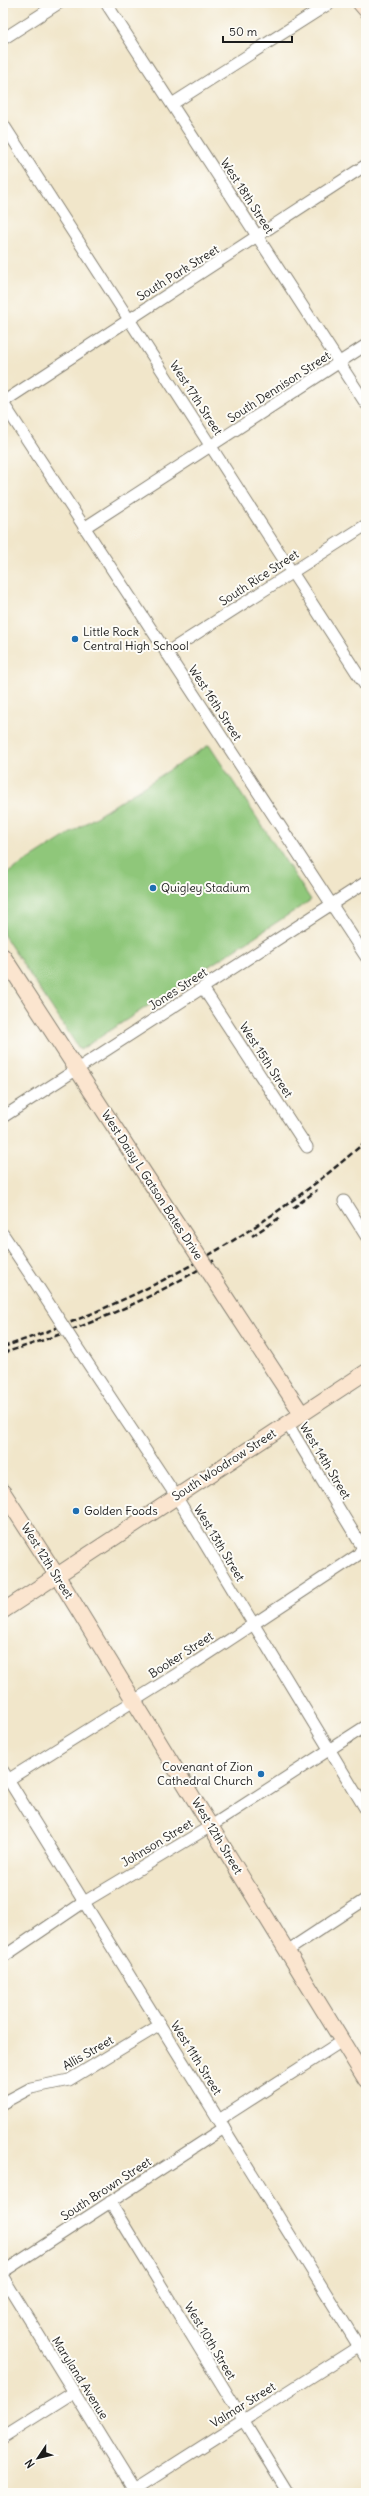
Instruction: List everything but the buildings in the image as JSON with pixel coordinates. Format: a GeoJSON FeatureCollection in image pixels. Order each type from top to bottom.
{"type":"FeatureCollection","features":[{"type":"Feature","properties":{"kind":"main road"},"geometry":{"type":"LineString","coordinates":[[360,3],[366,10]]}},
{"type":"Feature","properties":{"kind":"main road","name":"West Daisy L Gatson Bates Drive"},"geometry":{"type":"LineString","coordinates":[[3,956],[168,1211],[302,1414]]}},
{"type":"Feature","properties":{"kind":"main road","name":"South Woodrow Street"},"geometry":{"type":"LineString","coordinates":[[3,1611],[366,1372]]}},
{"type":"Feature","properties":{"kind":"main road","name":"West 12th Street"},"geometry":{"type":"LineString","coordinates":[[3,1492],[57,1576],[342,2041],[365,2076]]}},
{"type":"Feature","properties":{"kind":"street"},"geometry":{"type":"LineString","coordinates":[[3,39],[59,3]]}},
{"type":"Feature","properties":{"kind":"street","name":"West 18th Street"},"geometry":{"type":"LineString","coordinates":[[106,3],[366,404]]}},
{"type":"Feature","properties":{"kind":"street"},"geometry":{"type":"LineString","coordinates":[[172,104],[330,3]]}},
{"type":"Feature","properties":{"kind":"street","name":"West 17th Street"},"geometry":{"type":"LineString","coordinates":[[3,124],[366,687]]}},
{"type":"Feature","properties":{"kind":"street","name":"South Park Street"},"geometry":{"type":"LineString","coordinates":[[3,402],[129,319],[258,237],[366,165]]}},
{"type":"Feature","properties":{"kind":"street","name":"South Dennison Street"},"geometry":{"type":"LineString","coordinates":[[84,528],[366,345]]}},
{"type":"Feature","properties":{"kind":"street","name":"West 16th Street"},"geometry":{"type":"LineString","coordinates":[[3,402],[366,957]]}},
{"type":"Feature","properties":{"kind":"street","name":"South Rice Street"},"geometry":{"type":"LineString","coordinates":[[166,653],[366,525]]}},
{"type":"Feature","properties":{"kind":"street","name":"Jones Street"},"geometry":{"type":"LineString","coordinates":[[3,1116],[77,1070],[366,882]]}},
{"type":"Feature","properties":{"kind":"street","name":"West 15th Street"},"geometry":{"type":"LineString","coordinates":[[203,988],[307,1147]]}},
{"type":"Feature","properties":{"kind":"street"},"geometry":{"type":"LineString","coordinates":[[344,1202],[366,1236]]}},
{"type":"Feature","properties":{"kind":"street","name":"West 13th Street"},"geometry":{"type":"LineString","coordinates":[[3,1234],[176,1496],[366,1810]]}},
{"type":"Feature","properties":{"kind":"street","name":"West 14th Street"},"geometry":{"type":"LineString","coordinates":[[287,1423],[365,1547]]}},
{"type":"Feature","properties":{"kind":"street","name":"Booker Street"},"geometry":{"type":"LineString","coordinates":[[5,1778],[134,1701],[358,1555],[365,1547]]}},
{"type":"Feature","properties":{"kind":"street","name":"Johnson Street"},"geometry":{"type":"LineString","coordinates":[[3,1957],[84,1902],[211,1826],[366,1726]]}},
{"type":"Feature","properties":{"kind":"street","name":"West 11th Street"},"geometry":{"type":"LineString","coordinates":[[5,1778],[84,1902],[221,2124],[363,2344],[366,2358]]}},
{"type":"Feature","properties":{"kind":"street"},"geometry":{"type":"LineString","coordinates":[[287,1951],[366,1898]]}},
{"type":"Feature","properties":{"kind":"street","name":"Allis Street"},"geometry":{"type":"LineString","coordinates":[[3,2103],[31,2088],[68,2080],[160,2025]]}},
{"type":"Feature","properties":{"kind":"street","name":"South Brown Street"},"geometry":{"type":"LineString","coordinates":[[3,2272],[110,2202],[342,2041]]}},
{"type":"Feature","properties":{"kind":"street","name":"West 10th Street"},"geometry":{"type":"LineString","coordinates":[[110,2202],[288,2493]]}},
{"type":"Feature","properties":{"kind":"street","name":"Maryland Avenue"},"geometry":{"type":"LineString","coordinates":[[3,2277],[135,2491]]}},
{"type":"Feature","properties":{"kind":"street","name":"Valmar Street"},"geometry":{"type":"LineString","coordinates":[[135,2491],[363,2344]]}},
{"type":"Feature","properties":{"kind":"street"},"geometry":{"type":"LineString","coordinates":[[3,2437],[74,2392]]}},
{"type":"Feature","properties":{"kind":"green space","name":"Quigley Stadium"},"geometry":{"type":"Polygon","coordinates":[[[209,745],[311,900],[80,1050],[3,934],[3,876],[209,745]]]}},
{"type":"Feature","properties":{"kind":"railway"},"geometry":{"type":"LineString","coordinates":[[3,1347],[102,1309],[195,1263],[284,1207],[326,1175],[366,1141]]}},
{"type":"Feature","properties":{"kind":"railway"},"geometry":{"type":"LineString","coordinates":[[293,1208],[317,1190]]}},
{"type":"Feature","properties":{"kind":"railway"},"geometry":{"type":"LineString","coordinates":[[252,1236],[282,1216]]}},
{"type":"Feature","properties":{"kind":"railway"},"geometry":{"type":"LineString","coordinates":[[3,1353],[58,1335],[113,1313],[166,1288],[216,1259]]}},
{"type":"Feature","properties":{"kind":"place","name":"Little Rock Central High School"},"geometry":{"type":"Point","coordinates":[75,639]}},
{"type":"Feature","properties":{"kind":"place","name":"Quigley Stadium"},"geometry":{"type":"Point","coordinates":[153,888]}},
{"type":"Feature","properties":{"kind":"place","name":"Golden Foods"},"geometry":{"type":"Point","coordinates":[76,1511]}},
{"type":"Feature","properties":{"kind":"place","name":"Covenant of Zion Cathedral Church"},"geometry":{"type":"Point","coordinates":[261,1774]}}]}
